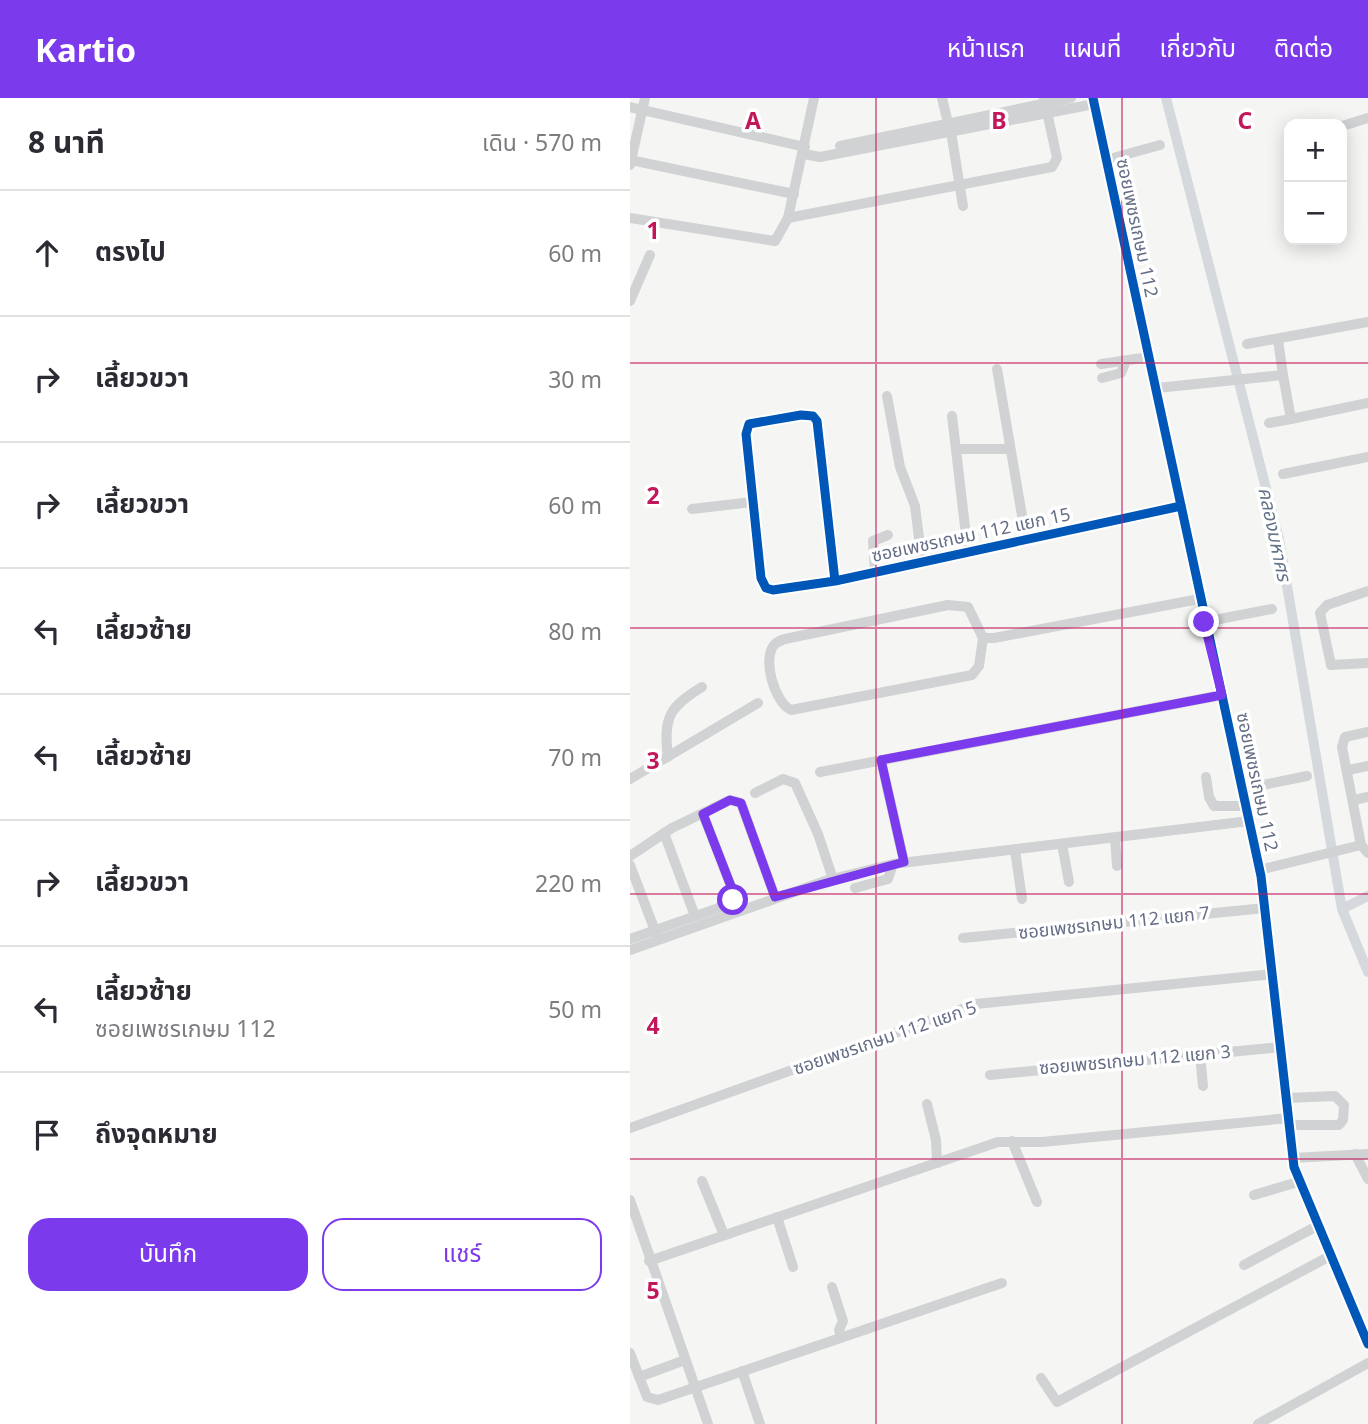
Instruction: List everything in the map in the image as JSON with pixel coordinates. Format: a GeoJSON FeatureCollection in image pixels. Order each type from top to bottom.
{"type":"FeatureCollection","features":[{"type":"Feature","properties":{"kind":"street"},"geometry":{"type":"LineString","coordinates":[[630,218],[769,243],[780,236],[788,218],[807,152],[814,98]]}},
{"type":"Feature","properties":{"kind":"street"},"geometry":{"type":"LineString","coordinates":[[942,98],[963,206]]}},
{"type":"Feature","properties":{"kind":"street"},"geometry":{"type":"LineString","coordinates":[[630,107],[643,104],[807,152],[949,128],[1071,98]]}},
{"type":"Feature","properties":{"kind":"street"},"geometry":{"type":"LineString","coordinates":[[1046,105],[1093,101]]}},
{"type":"Feature","properties":{"kind":"street","name":"ซอยเพชรเกษม 112"},"geometry":{"type":"LineString","coordinates":[[1093,101],[1259,870],[1282,1047],[1292,1158],[1298,1182],[1367,1339]]}},
{"type":"Feature","properties":{"kind":"street"},"geometry":{"type":"LineString","coordinates":[[643,104],[630,162],[794,194]]}},
{"type":"Feature","properties":{"kind":"street"},"geometry":{"type":"LineString","coordinates":[[788,218],[1056,164],[1046,105]]}},
{"type":"Feature","properties":{"kind":"street"},"geometry":{"type":"LineString","coordinates":[[1347,124],[1368,118]]}},
{"type":"Feature","properties":{"kind":"street"},"geometry":{"type":"LineString","coordinates":[[1106,160],[1160,145]]}},
{"type":"Feature","properties":{"kind":"street"},"geometry":{"type":"LineString","coordinates":[[630,300],[650,255]]}},
{"type":"Feature","properties":{"kind":"street"},"geometry":{"type":"LineString","coordinates":[[1247,344],[1368,322]]}},
{"type":"Feature","properties":{"kind":"street"},"geometry":{"type":"LineString","coordinates":[[1278,340],[1291,419]]}},
{"type":"Feature","properties":{"kind":"street"},"geometry":{"type":"LineString","coordinates":[[1101,364],[1149,357]]}},
{"type":"Feature","properties":{"kind":"street"},"geometry":{"type":"LineString","coordinates":[[1102,378],[1121,373],[1126,361]]}},
{"type":"Feature","properties":{"kind":"street"},"geometry":{"type":"LineString","coordinates":[[997,369],[1026,539]]}},
{"type":"Feature","properties":{"kind":"street"},"geometry":{"type":"LineString","coordinates":[[1157,388],[1283,375]]}},
{"type":"Feature","properties":{"kind":"street"},"geometry":{"type":"LineString","coordinates":[[887,396],[900,467],[915,506],[922,562]]}},
{"type":"Feature","properties":{"kind":"street"},"geometry":{"type":"LineString","coordinates":[[1269,423],[1368,403]]}},
{"type":"Feature","properties":{"kind":"street"},"geometry":{"type":"LineString","coordinates":[[692,509],[752,502],[746,434],[749,424],[801,415],[813,416],[822,454],[835,581]]}},
{"type":"Feature","properties":{"kind":"street"},"geometry":{"type":"LineString","coordinates":[[952,416],[968,552]]}},
{"type":"Feature","properties":{"kind":"street"},"geometry":{"type":"LineString","coordinates":[[957,449],[1009,449]]}},
{"type":"Feature","properties":{"kind":"street"},"geometry":{"type":"LineString","coordinates":[[1283,474],[1368,457]]}},
{"type":"Feature","properties":{"kind":"street","name":"ซอยเพชรเกษม 112 แยก 15"},"geometry":{"type":"LineString","coordinates":[[752,502],[761,578],[766,588],[773,590],[835,581],[1181,506]]}},
{"type":"Feature","properties":{"kind":"street"},"geometry":{"type":"LineString","coordinates":[[875,571],[873,541],[888,535]]}},
{"type":"Feature","properties":{"kind":"street"},"geometry":{"type":"LineString","coordinates":[[1368,591],[1327,605],[1320,613],[1331,665],[1368,663]]}},
{"type":"Feature","properties":{"kind":"street"},"geometry":{"type":"LineString","coordinates":[[983,638],[1199,599]]}},
{"type":"Feature","properties":{"kind":"street"},"geometry":{"type":"LineString","coordinates":[[960,604],[974,613],[983,638],[979,666],[972,675],[791,710],[779,700],[773,682],[770,660],[775,644],[806,634],[960,604]]}},
{"type":"Feature","properties":{"kind":"street"},"geometry":{"type":"LineString","coordinates":[[1204,622],[1272,609]]}},
{"type":"Feature","properties":{"kind":"street"},"geometry":{"type":"LineString","coordinates":[[668,757],[666,731],[670,715],[676,703],[702,687]]}},
{"type":"Feature","properties":{"kind":"street"},"geometry":{"type":"LineString","coordinates":[[820,772],[1222,695]]}},
{"type":"Feature","properties":{"kind":"street"},"geometry":{"type":"LineString","coordinates":[[630,779],[758,703]]}},
{"type":"Feature","properties":{"kind":"street"},"geometry":{"type":"LineString","coordinates":[[1259,870],[1308,859],[1362,842],[1342,747],[1345,737],[1368,732]]}},
{"type":"Feature","properties":{"kind":"street"},"geometry":{"type":"LineString","coordinates":[[855,888],[888,879],[898,863],[881,760]]}},
{"type":"Feature","properties":{"kind":"street"},"geometry":{"type":"LineString","coordinates":[[1348,770],[1368,766]]}},
{"type":"Feature","properties":{"kind":"street"},"geometry":{"type":"LineString","coordinates":[[1242,789],[1307,776]]}},
{"type":"Feature","properties":{"kind":"street"},"geometry":{"type":"LineString","coordinates":[[1206,777],[1209,797],[1214,806],[1246,806]]}},
{"type":"Feature","properties":{"kind":"street"},"geometry":{"type":"LineString","coordinates":[[755,793],[783,779],[794,783],[818,834],[833,879]]}},
{"type":"Feature","properties":{"kind":"street"},"geometry":{"type":"LineString","coordinates":[[1354,800],[1368,797]]}},
{"type":"Feature","properties":{"kind":"street"},"geometry":{"type":"LineString","coordinates":[[630,856],[664,833],[730,800],[741,803],[775,897]]}},
{"type":"Feature","properties":{"kind":"street"},"geometry":{"type":"LineString","coordinates":[[630,950],[695,916],[730,904],[734,894],[703,814]]}},
{"type":"Feature","properties":{"kind":"street"},"geometry":{"type":"LineString","coordinates":[[630,939],[657,935],[833,879],[898,863],[1249,821]]}},
{"type":"Feature","properties":{"kind":"street"},"geometry":{"type":"LineString","coordinates":[[664,833],[695,916]]}},
{"type":"Feature","properties":{"kind":"street"},"geometry":{"type":"LineString","coordinates":[[1115,838],[1118,866]]}},
{"type":"Feature","properties":{"kind":"street"},"geometry":{"type":"LineString","coordinates":[[1062,844],[1069,882]]}},
{"type":"Feature","properties":{"kind":"street"},"geometry":{"type":"LineString","coordinates":[[1015,850],[1022,899]]}},
{"type":"Feature","properties":{"kind":"street"},"geometry":{"type":"LineString","coordinates":[[630,865],[657,935]]}},
{"type":"Feature","properties":{"kind":"street","name":"ซอยเพชรเกษม 112 แยก 7"},"geometry":{"type":"LineString","coordinates":[[963,938],[1265,908]]}},
{"type":"Feature","properties":{"kind":"street","name":"ซอยเพชรเกษม 112 แยก 5"},"geometry":{"type":"LineString","coordinates":[[630,1128],[976,1004],[1273,974]]}},
{"type":"Feature","properties":{"kind":"street","name":"ซอยเพชรเกษม 112 แยก 3"},"geometry":{"type":"LineString","coordinates":[[990,1075],[1282,1047]]}},
{"type":"Feature","properties":{"kind":"street"},"geometry":{"type":"LineString","coordinates":[[1200,1054],[1203,1086]]}},
{"type":"Feature","properties":{"kind":"street"},"geometry":{"type":"LineString","coordinates":[[649,1261],[998,1142],[1042,1142],[1289,1121],[1339,1125],[1343,1119],[1344,1105],[1335,1096],[1287,1098]]}},
{"type":"Feature","properties":{"kind":"street"},"geometry":{"type":"LineString","coordinates":[[927,1104],[936,1140],[937,1163]]}},
{"type":"Feature","properties":{"kind":"street"},"geometry":{"type":"LineString","coordinates":[[1012,1141],[1037,1202]]}},
{"type":"Feature","properties":{"kind":"street"},"geometry":{"type":"LineString","coordinates":[[1355,1154],[1368,1179]]}},
{"type":"Feature","properties":{"kind":"street"},"geometry":{"type":"LineString","coordinates":[[1292,1158],[1368,1154]]}},
{"type":"Feature","properties":{"kind":"street"},"geometry":{"type":"LineString","coordinates":[[702,1181],[723,1236]]}},
{"type":"Feature","properties":{"kind":"street"},"geometry":{"type":"LineString","coordinates":[[1254,1195],[1298,1182]]}},
{"type":"Feature","properties":{"kind":"street"},"geometry":{"type":"LineString","coordinates":[[630,1200],[649,1261],[708,1424]]}},
{"type":"Feature","properties":{"kind":"street"},"geometry":{"type":"LineString","coordinates":[[777,1217],[793,1267]]}},
{"type":"Feature","properties":{"kind":"street"},"geometry":{"type":"LineString","coordinates":[[1244,1265],[1317,1226]]}},
{"type":"Feature","properties":{"kind":"street"},"geometry":{"type":"LineString","coordinates":[[1041,1378],[1058,1402],[1330,1256]]}},
{"type":"Feature","properties":{"kind":"street"},"geometry":{"type":"LineString","coordinates":[[630,1353],[650,1400],[658,1400],[1002,1283]]}},
{"type":"Feature","properties":{"kind":"street"},"geometry":{"type":"LineString","coordinates":[[832,1287],[843,1321],[839,1329],[841,1337]]}},
{"type":"Feature","properties":{"kind":"street"},"geometry":{"type":"LineString","coordinates":[[639,1377],[685,1360]]}},
{"type":"Feature","properties":{"kind":"street"},"geometry":{"type":"LineString","coordinates":[[1258,1424],[1368,1363]]}},
{"type":"Feature","properties":{"kind":"street"},"geometry":{"type":"LineString","coordinates":[[741,1371],[760,1424]]}},
{"type":"Feature","properties":{"kind":"waterway","name":"คลองมหาศร"},"geometry":{"type":"LineString","coordinates":[[1166,98],[1279,539],[1342,909],[1368,972]]}},
{"type":"Feature","properties":{"kind":"waterway"},"geometry":{"type":"LineString","coordinates":[[1342,909],[1368,896]]}},
{"type":"Feature","properties":{"kind":"cycle path"},"geometry":{"type":"LineString","coordinates":[[1093,98],[1261,876],[1294,1167],[1368,1344]]}},
{"type":"Feature","properties":{"kind":"cycle path"},"geometry":{"type":"LineString","coordinates":[[835,581],[817,421],[813,416],[801,415],[749,424],[746,434],[761,578],[766,588],[773,590],[835,581],[1181,506]]}},
{"type":"Feature","properties":{"kind":"route"},"geometry":{"type":"LineString","coordinates":[[733,900],[734,894],[703,814],[730,800],[741,803],[775,897],[828,880],[904,862],[881,760],[1222,695],[1204,622]]}}]}
